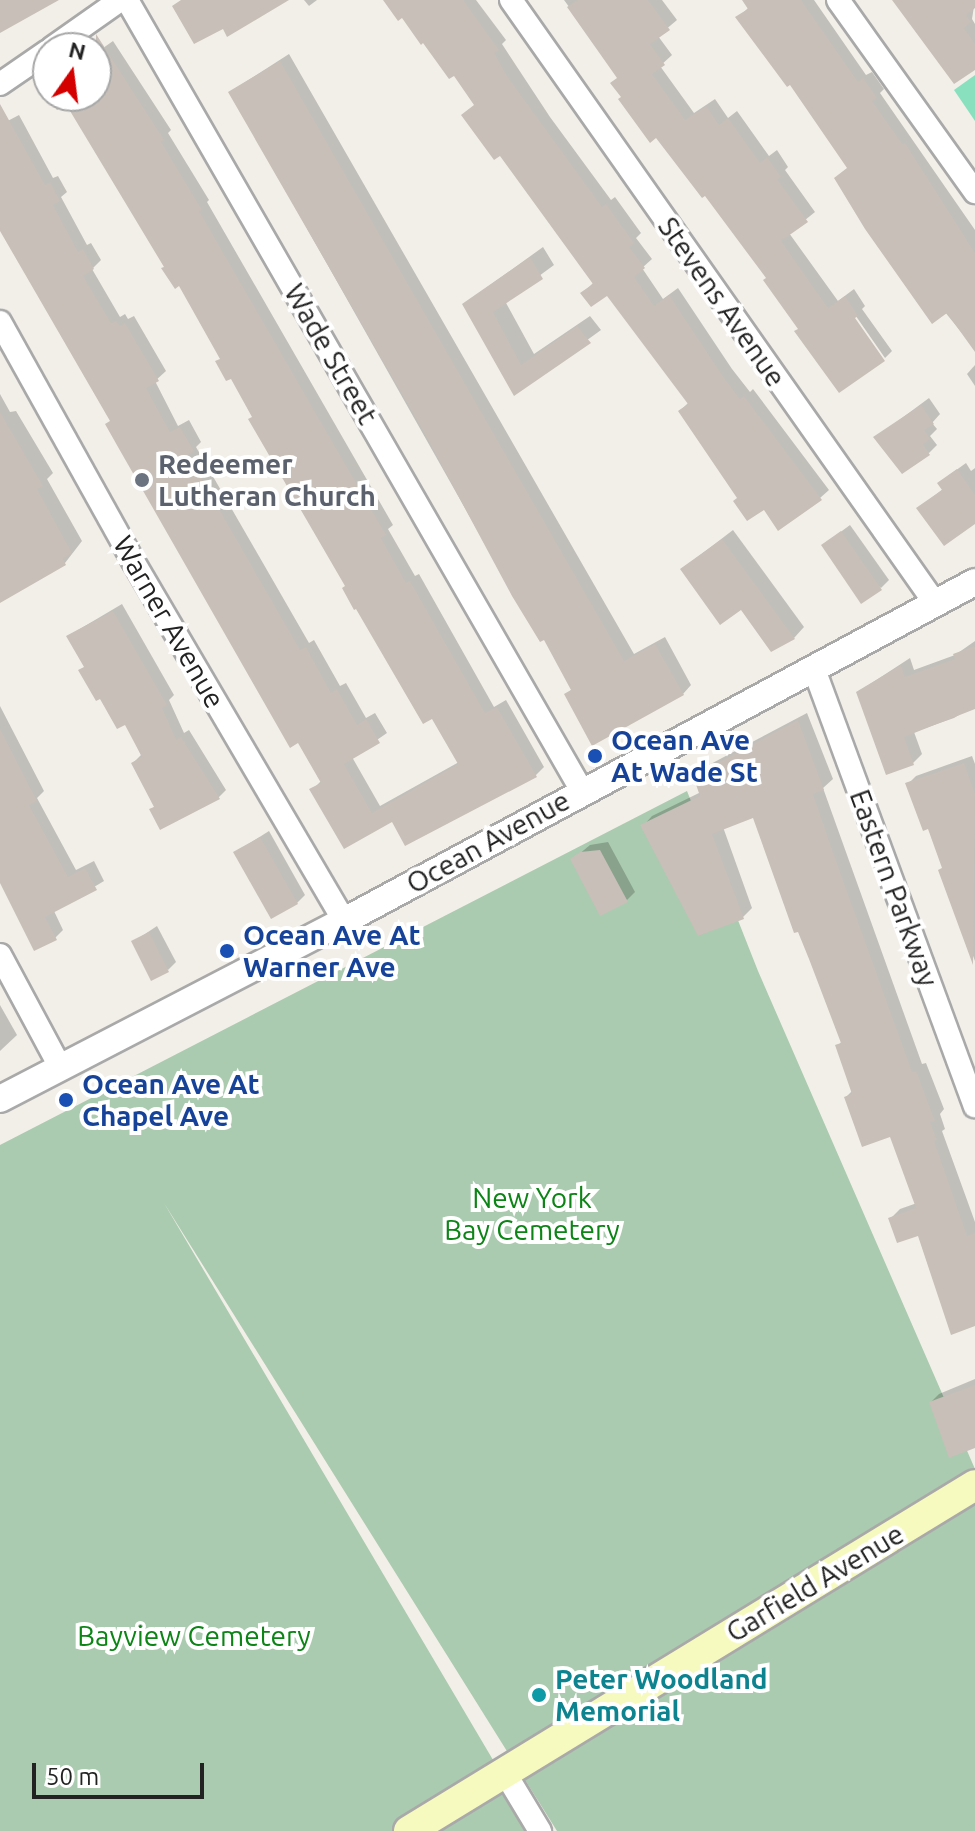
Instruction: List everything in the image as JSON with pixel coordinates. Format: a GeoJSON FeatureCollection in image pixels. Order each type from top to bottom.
{"type":"FeatureCollection","features":[{"type":"Feature","properties":{"kind":"main road","name":"Garfield Avenue"},"geometry":{"type":"LineString","coordinates":[[409,1831],[975,1485]]}},
{"type":"Feature","properties":{"kind":"street"},"geometry":{"type":"LineString","coordinates":[[74,32],[120,0]]}},
{"type":"Feature","properties":{"kind":"street","name":"Wade Street"},"geometry":{"type":"LineString","coordinates":[[127,0],[582,791]]}},
{"type":"Feature","properties":{"kind":"street","name":"Stevens Avenue"},"geometry":{"type":"LineString","coordinates":[[511,0],[935,603]]}},
{"type":"Feature","properties":{"kind":"street"},"geometry":{"type":"LineString","coordinates":[[838,0],[975,192]]}},
{"type":"Feature","properties":{"kind":"street"},"geometry":{"type":"LineString","coordinates":[[0,84],[32,62]]}},
{"type":"Feature","properties":{"kind":"street","name":"Warner Avenue"},"geometry":{"type":"LineString","coordinates":[[0,322],[133,561],[344,921]]}},
{"type":"Feature","properties":{"kind":"street","name":"Ocean Avenue"},"geometry":{"type":"LineString","coordinates":[[0,1099],[344,921],[975,582]]}},
{"type":"Feature","properties":{"kind":"street","name":"Eastern Parkway"},"geometry":{"type":"LineString","coordinates":[[814,669],[975,1106]]}},
{"type":"Feature","properties":{"kind":"street"},"geometry":{"type":"LineString","coordinates":[[0,955],[60,1067]]}},
{"type":"Feature","properties":{"kind":"street"},"geometry":{"type":"LineString","coordinates":[[505,1773],[540,1831]]}},
{"type":"Feature","properties":{"kind":"green space"},"geometry":{"type":"Polygon","coordinates":[[[975,75],[975,121],[954,90],[975,75]]]}},
{"type":"Feature","properties":{"kind":"green space","name":"New York Bay Cemetery"},"geometry":{"type":"Polygon","coordinates":[[[687,791],[758,971],[975,1469],[975,1831],[557,1831],[164,1203],[535,1831],[0,1831],[0,1145],[687,791]]]}},
{"type":"Feature","properties":{"kind":"building"},"geometry":{"type":"Polygon","coordinates":[[[0,0],[59,0],[0,33],[0,0]]]}},
{"type":"Feature","properties":{"kind":"building"},"geometry":{"type":"Polygon","coordinates":[[[181,0],[289,0],[227,37],[223,29],[194,44],[172,6],[181,0]]]}},
{"type":"Feature","properties":{"kind":"building"},"geometry":{"type":"Polygon","coordinates":[[[383,0],[463,0],[499,50],[494,53],[507,76],[602,207],[606,204],[634,243],[629,247],[645,268],[634,277],[654,306],[669,295],[724,378],[740,399],[744,396],[822,500],[778,531],[764,510],[747,521],[733,501],[737,498],[678,411],[688,404],[607,296],[591,307],[580,293],[593,284],[500,156],[494,160],[461,115],[474,105],[454,76],[449,79],[423,43],[421,45],[402,18],[398,21],[383,0]]]}},
{"type":"Feature","properties":{"kind":"building"},"geometry":{"type":"Polygon","coordinates":[[[578,0],[648,0],[670,30],[650,44],[665,65],[652,74],[685,120],[706,106],[719,125],[728,118],[760,163],[767,157],[781,177],[777,179],[808,222],[781,241],[828,308],[845,296],[858,316],[855,318],[885,361],[839,393],[794,331],[798,329],[763,280],[766,278],[705,196],[702,198],[656,138],[650,143],[618,99],[621,97],[610,83],[617,78],[567,7],[578,0]]]}},
{"type":"Feature","properties":{"kind":"building"},"geometry":{"type":"Polygon","coordinates":[[[742,0],[801,0],[858,82],[863,78],[877,98],[872,101],[903,145],[905,143],[975,253],[975,352],[947,313],[932,324],[865,229],[834,178],[847,168],[790,85],[787,87],[735,17],[748,9],[742,0]]]}},
{"type":"Feature","properties":{"kind":"building"},"geometry":{"type":"Polygon","coordinates":[[[892,0],[975,0],[975,8],[966,15],[971,22],[964,28],[975,44],[975,70],[954,84],[892,0]]]}},
{"type":"Feature","properties":{"kind":"building"},"geometry":{"type":"Polygon","coordinates":[[[112,59],[164,140],[161,142],[202,210],[199,211],[386,535],[381,538],[406,583],[410,581],[485,713],[497,707],[537,777],[405,846],[392,822],[344,849],[309,789],[321,783],[298,743],[290,748],[105,424],[110,421],[0,231],[0,104],[45,185],[50,182],[60,201],[53,205],[78,252],[83,249],[94,269],[83,276],[111,323],[116,321],[120,326],[125,323],[159,381],[146,388],[170,432],[180,427],[194,451],[188,455],[300,650],[306,647],[331,693],[337,689],[357,725],[366,719],[380,743],[344,764],[372,813],[458,764],[432,719],[423,724],[354,610],[342,588],[345,586],[248,419],[252,417],[231,379],[226,381],[215,361],[220,359],[179,286],[175,289],[161,268],[164,267],[71,112],[112,112],[112,59]]]}},
{"type":"Feature","properties":{"kind":"building"},"geometry":{"type":"Polygon","coordinates":[[[280,61],[624,661],[655,644],[684,695],[592,746],[564,694],[571,690],[544,640],[540,642],[512,596],[425,434],[228,92],[280,61]]]}},
{"type":"Feature","properties":{"kind":"building"},"geometry":{"type":"Polygon","coordinates":[[[530,257],[543,279],[493,312],[521,365],[577,326],[591,343],[514,396],[462,304],[530,257]]]}},
{"type":"Feature","properties":{"kind":"building"},"geometry":{"type":"Polygon","coordinates":[[[921,405],[934,424],[924,430],[930,439],[923,444],[930,455],[902,474],[873,437],[921,405]]]}},
{"type":"Feature","properties":{"kind":"building"},"geometry":{"type":"Polygon","coordinates":[[[0,412],[43,486],[37,489],[72,553],[63,559],[66,565],[0,603],[0,412]]]}},
{"type":"Feature","properties":{"kind":"building"},"geometry":{"type":"Polygon","coordinates":[[[957,469],[975,495],[975,524],[944,546],[916,508],[942,490],[937,483],[957,469]]]}},
{"type":"Feature","properties":{"kind":"building"},"geometry":{"type":"Polygon","coordinates":[[[841,531],[882,590],[861,604],[821,545],[841,531]]]}},
{"type":"Feature","properties":{"kind":"building"},"geometry":{"type":"Polygon","coordinates":[[[722,539],[795,639],[771,652],[741,610],[720,625],[680,569],[722,539]]]}},
{"type":"Feature","properties":{"kind":"building"},"geometry":{"type":"Polygon","coordinates":[[[113,611],[167,705],[162,708],[176,740],[181,737],[220,799],[160,830],[149,809],[154,807],[131,763],[142,757],[125,725],[117,729],[100,699],[96,701],[78,670],[84,667],[66,636],[113,611]]]}},
{"type":"Feature","properties":{"kind":"building"},"geometry":{"type":"Polygon","coordinates":[[[975,646],[975,709],[904,737],[914,765],[886,775],[856,692],[901,665],[905,677],[955,659],[953,654],[975,646]]]}},
{"type":"Feature","properties":{"kind":"building"},"geometry":{"type":"Polygon","coordinates":[[[798,720],[824,790],[813,794],[832,850],[912,1072],[916,1071],[935,1121],[930,1122],[937,1140],[934,1141],[967,1236],[975,1233],[975,1326],[951,1335],[918,1236],[897,1243],[888,1218],[916,1208],[890,1137],[862,1147],[844,1097],[852,1094],[835,1045],[841,1043],[798,932],[794,933],[753,818],[712,834],[744,919],[698,936],[640,825],[700,796],[693,776],[798,720]]]}},
{"type":"Feature","properties":{"kind":"building"},"geometry":{"type":"Polygon","coordinates":[[[0,729],[37,801],[29,805],[68,877],[85,868],[97,890],[45,917],[57,940],[34,951],[0,883],[0,729]]]}},
{"type":"Feature","properties":{"kind":"building"},"geometry":{"type":"Polygon","coordinates":[[[964,763],[975,794],[973,965],[938,870],[942,868],[928,829],[923,831],[905,783],[964,763]]]}},
{"type":"Feature","properties":{"kind":"building"},"geometry":{"type":"Polygon","coordinates":[[[260,837],[298,904],[271,919],[233,852],[260,837]]]}},
{"type":"Feature","properties":{"kind":"building"},"geometry":{"type":"Polygon","coordinates":[[[600,850],[628,902],[600,916],[570,859],[580,852],[600,850]]]}},
{"type":"Feature","properties":{"kind":"building"},"geometry":{"type":"Polygon","coordinates":[[[149,932],[169,972],[151,981],[131,941],[149,932]]]}},
{"type":"Feature","properties":{"kind":"building"},"geometry":{"type":"Polygon","coordinates":[[[975,1385],[975,1448],[949,1458],[929,1402],[975,1385]]]}},
{"type":"Feature","properties":{"kind":"place","name":"Redeemer Lutheran Church"},"geometry":{"type":"Point","coordinates":[142,480]}},
{"type":"Feature","properties":{"kind":"place","name":"Ocean Ave At Wade St"},"geometry":{"type":"Point","coordinates":[595,756]}},
{"type":"Feature","properties":{"kind":"place","name":"Ocean Ave At Warner Ave"},"geometry":{"type":"Point","coordinates":[227,951]}},
{"type":"Feature","properties":{"kind":"place","name":"Ocean Ave At Chapel Ave"},"geometry":{"type":"Point","coordinates":[66,1100]}},
{"type":"Feature","properties":{"kind":"place","name":"Peter Woodland Memorial"},"geometry":{"type":"Point","coordinates":[539,1695]}},
{"type":"Feature","properties":{"kind":"park label","name":"Bayview Cemetery"},"geometry":{"type":"Point","coordinates":[194,1636]}}]}
